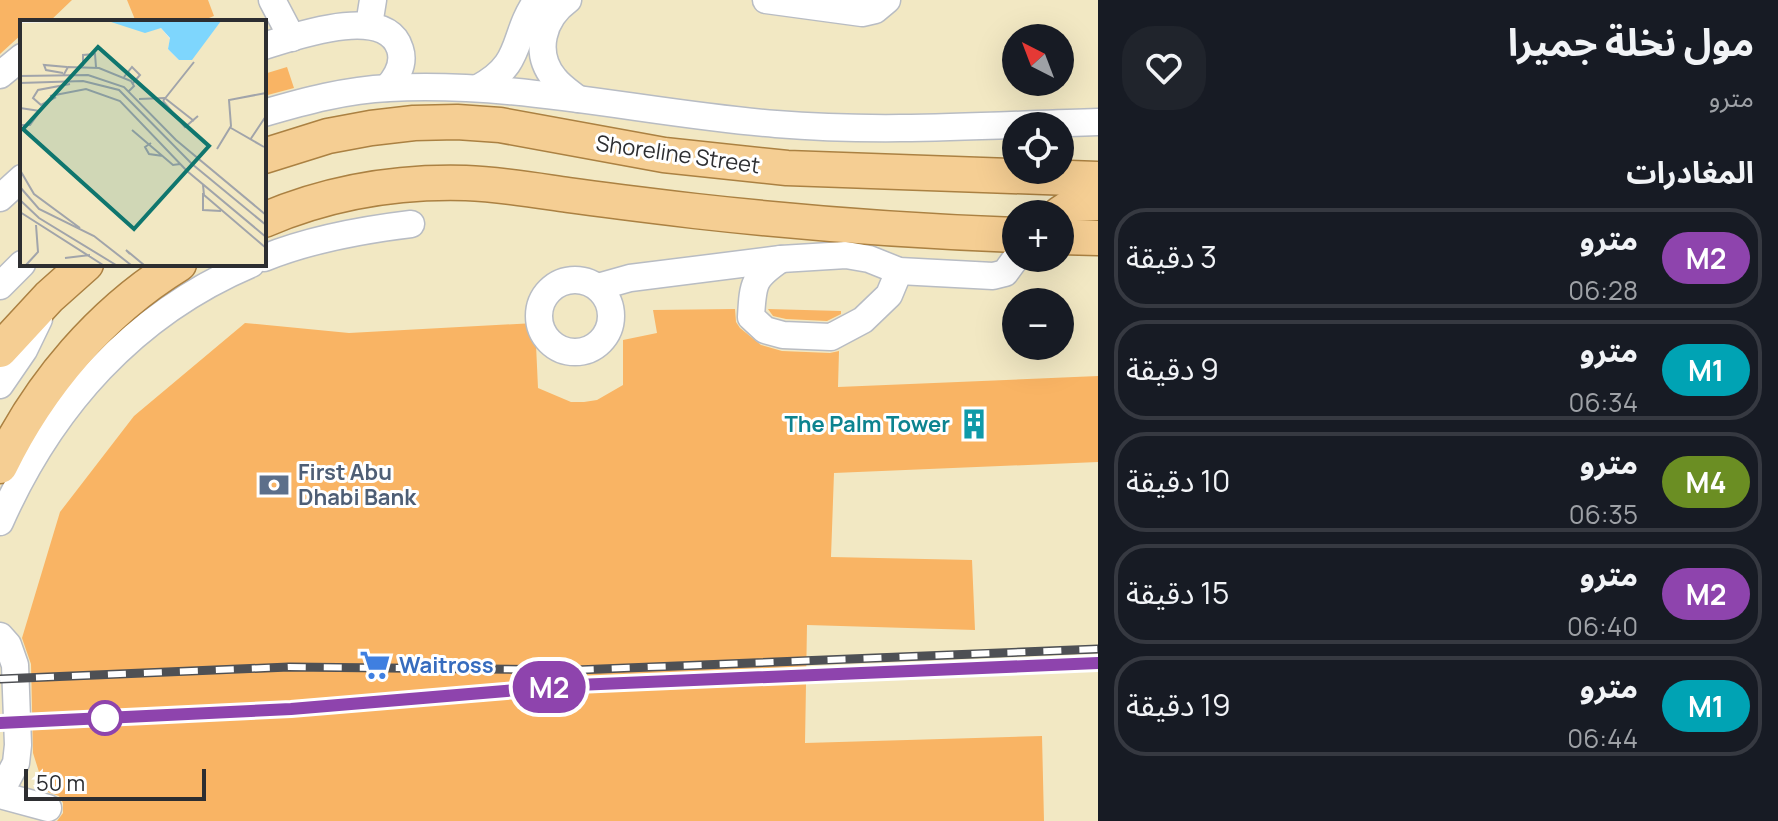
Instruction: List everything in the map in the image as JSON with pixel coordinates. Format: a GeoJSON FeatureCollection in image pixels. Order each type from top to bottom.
{"type":"FeatureCollection","features":[{"type":"Feature","properties":{"kind":"main road","name":"Shoreline Street"},"geometry":{"type":"LineString","coordinates":[[266,155],[328,136],[371,128],[457,122],[500,125],[664,155],[787,168],[1098,179]]}},
{"type":"Feature","properties":{"kind":"main road"},"geometry":{"type":"LineString","coordinates":[[266,219],[313,202],[350,193],[427,183],[466,183],[768,219],[919,232],[1002,235]]}},
{"type":"Feature","properties":{"kind":"main road"},"geometry":{"type":"LineString","coordinates":[[1074,205],[1098,203]]}},
{"type":"Feature","properties":{"kind":"main road"},"geometry":{"type":"LineString","coordinates":[[1074,237],[1098,238]]}},
{"type":"Feature","properties":{"kind":"main road"},"geometry":{"type":"LineString","coordinates":[[0,350],[49,297],[84,266]]}},
{"type":"Feature","properties":{"kind":"main road"},"geometry":{"type":"LineString","coordinates":[[0,466],[35,402],[59,371],[112,316],[176,266]]}},
{"type":"Feature","properties":{"kind":"street"},"geometry":{"type":"LineString","coordinates":[[272,0],[292,38]]}},
{"type":"Feature","properties":{"kind":"street"},"geometry":{"type":"LineString","coordinates":[[478,88],[502,72],[510,61],[517,49],[524,22],[537,0]]}},
{"type":"Feature","properties":{"kind":"street"},"geometry":{"type":"LineString","coordinates":[[568,0],[558,7],[544,29],[543,55],[554,79],[578,99]]}},
{"type":"Feature","properties":{"kind":"street"},"geometry":{"type":"LineString","coordinates":[[766,0],[862,13],[875,10],[887,0]]}},
{"type":"Feature","properties":{"kind":"street"},"geometry":{"type":"LineString","coordinates":[[266,45],[346,27],[371,12],[394,37],[401,50],[402,64],[397,78],[387,88]]}},
{"type":"Feature","properties":{"kind":"street"},"geometry":{"type":"LineString","coordinates":[[0,75],[20,59]]}},
{"type":"Feature","properties":{"kind":"street"},"geometry":{"type":"LineString","coordinates":[[266,113],[341,94],[387,88],[478,88],[744,121],[816,126],[890,128],[1098,122]]}},
{"type":"Feature","properties":{"kind":"street"},"geometry":{"type":"LineString","coordinates":[[266,257],[340,234],[411,224]]}},
{"type":"Feature","properties":{"kind":"street"},"geometry":{"type":"LineString","coordinates":[[598,287],[630,278],[781,259],[846,255],[869,259],[899,271],[993,276],[1006,272]]}},
{"type":"Feature","properties":{"kind":"street"},"geometry":{"type":"LineString","coordinates":[[781,259],[760,274],[752,294],[751,317],[765,330],[783,335],[831,337],[863,320],[889,295],[899,271]]}},
{"type":"Feature","properties":{"kind":"street"},"geometry":{"type":"LineString","coordinates":[[0,286],[20,266]]}},
{"type":"Feature","properties":{"kind":"street"},"geometry":{"type":"LineString","coordinates":[[0,522],[37,449],[95,373],[148,325],[177,304],[247,266]]}},
{"type":"Feature","properties":{"kind":"street"},"geometry":{"type":"LineString","coordinates":[[0,385],[24,350],[49,297]]}},
{"type":"Feature","properties":{"kind":"street"},"geometry":{"type":"LineString","coordinates":[[0,636],[8,645],[15,665],[18,745],[16,763],[0,786]]}},
{"type":"Feature","properties":{"kind":"street"},"geometry":{"type":"LineString","coordinates":[[0,795],[48,808]]}},
{"type":"Feature","properties":{"kind":"sand"},"geometry":{"type":"Polygon","coordinates":[[[0,0],[1098,0],[1098,821],[0,821],[0,0]]]}},
{"type":"Feature","properties":{"kind":"building"},"geometry":{"type":"Polygon","coordinates":[[[0,0],[72,0],[51,20],[20,20],[20,36],[0,54],[0,0]]]}},
{"type":"Feature","properties":{"kind":"building"},"geometry":{"type":"Polygon","coordinates":[[[127,0],[208,0],[214,16],[204,20],[135,20],[127,0]]]}},
{"type":"Feature","properties":{"kind":"building"},"geometry":{"type":"Polygon","coordinates":[[[287,67],[294,88],[266,95],[266,73],[287,67]]]}},
{"type":"Feature","properties":{"kind":"building"},"geometry":{"type":"Polygon","coordinates":[[[735,309],[740,328],[761,345],[782,351],[839,351],[838,387],[1098,376],[1098,462],[834,473],[831,557],[972,560],[975,630],[807,625],[805,743],[1042,736],[1044,821],[57,821],[63,813],[63,803],[59,796],[45,791],[33,753],[31,664],[22,638],[60,512],[134,416],[245,323],[349,333],[535,323],[538,388],[571,402],[584,402],[597,400],[623,385],[623,340],[657,333],[653,310],[735,309]]]}},
{"type":"Feature","properties":{"kind":"building"},"geometry":{"type":"Polygon","coordinates":[[[768,309],[841,311],[841,314],[827,321],[786,319],[773,316],[768,309]]]}},
{"type":"Feature","properties":{"kind":"railway"},"geometry":{"type":"LineString","coordinates":[[0,679],[289,667],[576,670],[1098,649]]}},
{"type":"Feature","properties":{"kind":"railway"},"geometry":{"type":"LineString","coordinates":[[0,723],[291,709],[577,685],[1098,663]]}},
{"type":"Feature","properties":{"kind":"metro line","name":"M2"},"geometry":{"type":"LineString","coordinates":[[0,723],[291,709],[577,685],[1098,663]]}},
{"type":"Feature","properties":{"kind":"place","name":"The Palm Tower"},"geometry":{"type":"Point","coordinates":[974,424]}},
{"type":"Feature","properties":{"kind":"place","name":"First Abu Dhabi Bank"},"geometry":{"type":"Point","coordinates":[274,485]}},
{"type":"Feature","properties":{"kind":"place","name":"Waitross"},"geometry":{"type":"Point","coordinates":[375,665]}}]}
